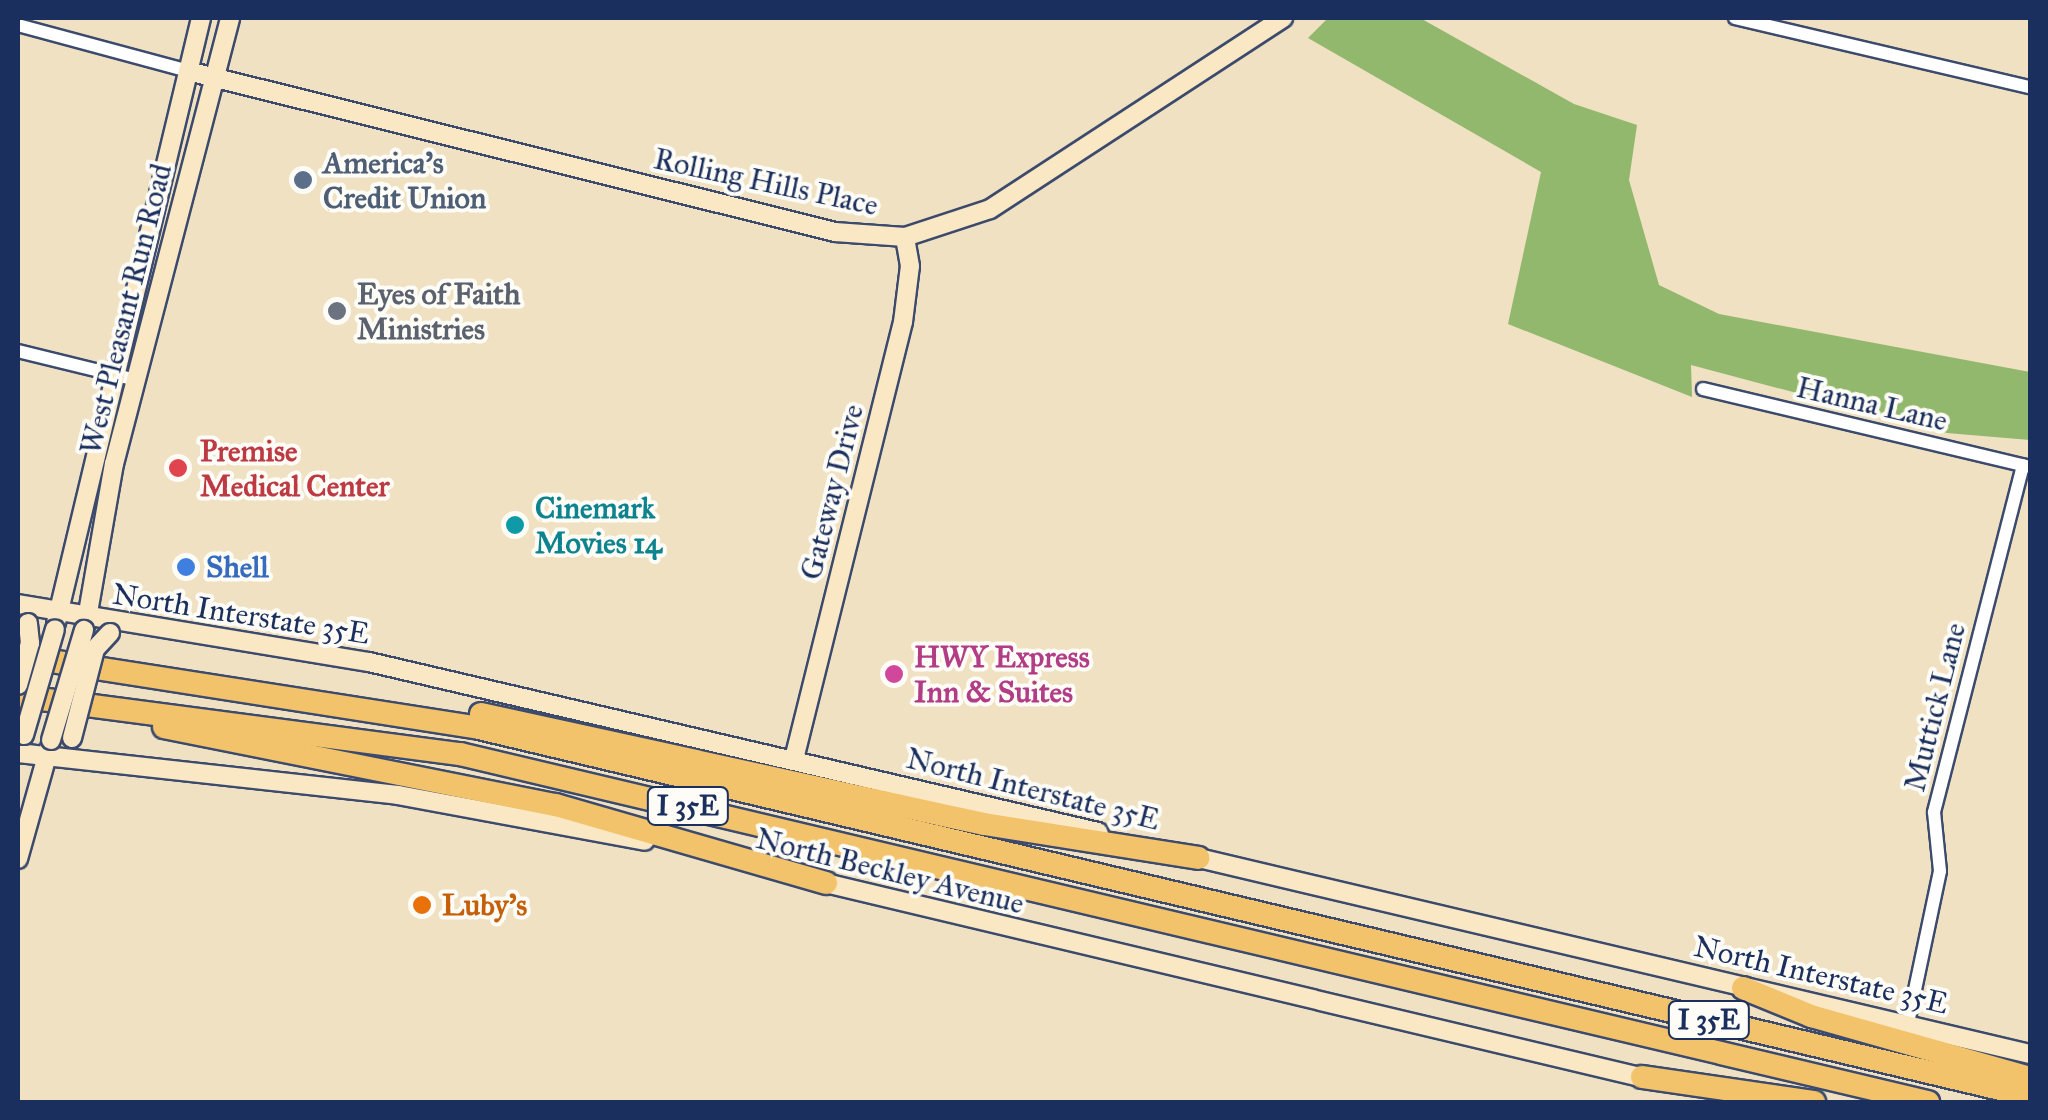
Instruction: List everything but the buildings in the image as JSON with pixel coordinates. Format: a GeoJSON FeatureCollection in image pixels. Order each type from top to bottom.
{"type":"FeatureCollection","features":[{"type":"Feature","properties":{"kind":"highway","name":"I 35E"},"geometry":{"type":"LineString","coordinates":[[18,656],[294,695],[578,751],[2030,1096]]}},
{"type":"Feature","properties":{"kind":"highway"},"geometry":{"type":"LineString","coordinates":[[294,695],[359,696],[556,728],[984,824],[1198,858]]}},
{"type":"Feature","properties":{"kind":"highway","name":"I 35E"},"geometry":{"type":"LineString","coordinates":[[18,696],[460,754],[1928,1102]]}},
{"type":"Feature","properties":{"kind":"highway"},"geometry":{"type":"LineString","coordinates":[[18,707],[144,724],[492,790],[826,883]]}},
{"type":"Feature","properties":{"kind":"highway"},"geometry":{"type":"LineString","coordinates":[[1743,988],[1810,1016],[2030,1078]]}},
{"type":"Feature","properties":{"kind":"highway"},"geometry":{"type":"LineString","coordinates":[[1642,1077],[1814,1102]]}},
{"type":"Feature","properties":{"kind":"main road","name":"West Pleasant Run Road"},"geometry":{"type":"LineString","coordinates":[[19,749],[57,620],[110,375],[201,18]]}},
{"type":"Feature","properties":{"kind":"main road","name":"West Pleasant Run Road"},"geometry":{"type":"LineString","coordinates":[[18,859],[86,623],[136,380],[230,18]]}},
{"type":"Feature","properties":{"kind":"main road","name":"Rolling Hills Place"},"geometry":{"type":"LineString","coordinates":[[188,70],[835,232],[905,237],[990,209],[1283,18]]}},
{"type":"Feature","properties":{"kind":"main road","name":"Gateway Drive"},"geometry":{"type":"LineString","coordinates":[[794,759],[903,322],[910,266],[905,237]]}},
{"type":"Feature","properties":{"kind":"main road","name":"North Interstate 35E"},"geometry":{"type":"LineString","coordinates":[[18,604],[57,620],[205,633],[369,662],[794,759],[1198,858],[1584,944],[1743,988],[2030,1054]]}},
{"type":"Feature","properties":{"kind":"main road"},"geometry":{"type":"LineString","coordinates":[[18,685],[30,643],[23,618]]}},
{"type":"Feature","properties":{"kind":"main road"},"geometry":{"type":"LineString","coordinates":[[97,764],[72,738],[95,649],[110,633],[178,639],[205,633]]}},
{"type":"Feature","properties":{"kind":"main road","name":"North Beckley Avenue"},"geometry":{"type":"LineString","coordinates":[[19,749],[49,749],[97,764],[398,795],[826,883],[1740,1102]]}},
{"type":"Feature","properties":{"kind":"street"},"geometry":{"type":"LineString","coordinates":[[1735,18],[2030,87]]}},
{"type":"Feature","properties":{"kind":"street"},"geometry":{"type":"LineString","coordinates":[[18,24],[188,70]]}},
{"type":"Feature","properties":{"kind":"street"},"geometry":{"type":"LineString","coordinates":[[18,351],[136,380]]}},
{"type":"Feature","properties":{"kind":"street","name":"Hanna Lane"},"geometry":{"type":"LineString","coordinates":[[1702,389],[2026,466]]}},
{"type":"Feature","properties":{"kind":"street","name":"Muttick Lane"},"geometry":{"type":"LineString","coordinates":[[1908,1023],[1940,871],[1934,812],[2026,466]]}},
{"type":"Feature","properties":{"kind":"green space"},"geometry":{"type":"Polygon","coordinates":[[[1328,18],[1420,18],[1574,104],[1637,125],[1629,180],[1659,285],[1719,314],[2030,372],[2030,440],[1947,433],[1691,365],[1692,397],[1508,324],[1541,172],[1308,38],[1328,18]]]}},
{"type":"Feature","properties":{"kind":"place","name":"America's Credit Union"},"geometry":{"type":"Point","coordinates":[303,180]}},
{"type":"Feature","properties":{"kind":"place","name":"Eyes of Faith Ministries"},"geometry":{"type":"Point","coordinates":[337,311]}},
{"type":"Feature","properties":{"kind":"place","name":"Premise Medical Center"},"geometry":{"type":"Point","coordinates":[178,468]}},
{"type":"Feature","properties":{"kind":"place","name":"Cinemark Movies 14"},"geometry":{"type":"Point","coordinates":[515,525]}},
{"type":"Feature","properties":{"kind":"place","name":"Shell"},"geometry":{"type":"Point","coordinates":[186,567]}},
{"type":"Feature","properties":{"kind":"place","name":"HWY Express Inn & Suites"},"geometry":{"type":"Point","coordinates":[894,674]}},
{"type":"Feature","properties":{"kind":"place","name":"Luby's"},"geometry":{"type":"Point","coordinates":[422,905]}}]}
